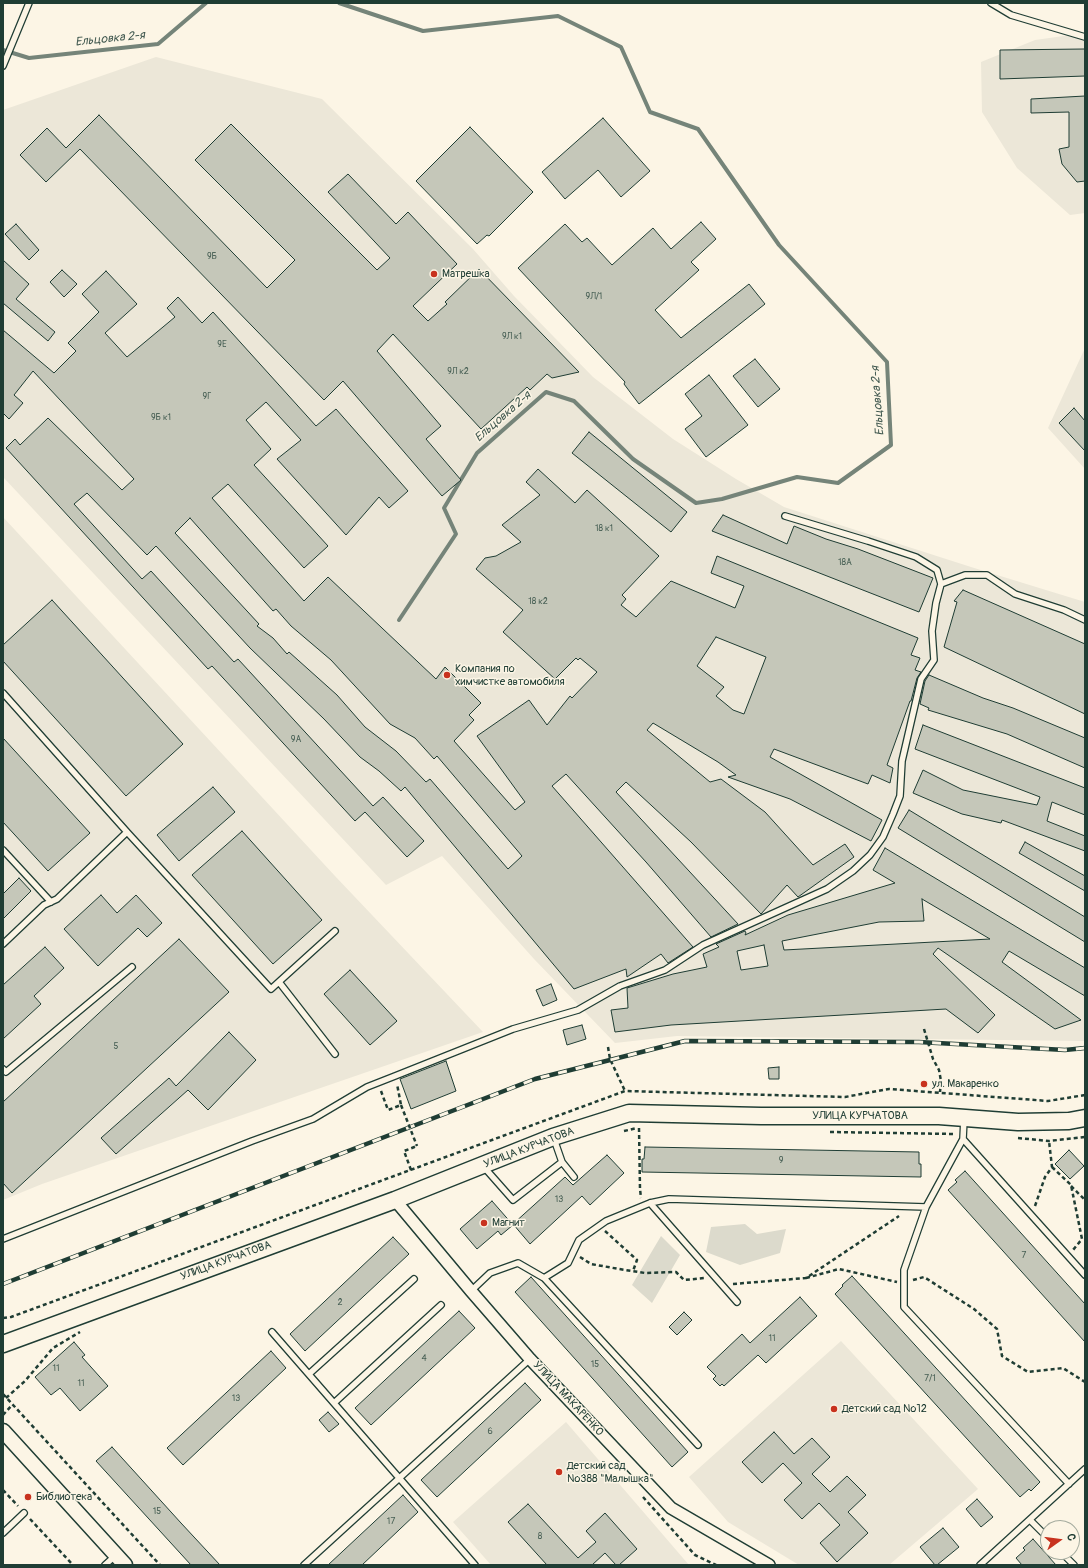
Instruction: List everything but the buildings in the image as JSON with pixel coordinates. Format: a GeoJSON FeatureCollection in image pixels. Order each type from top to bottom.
{"type":"FeatureCollection","features":[{"type":"Feature","properties":{"kind":"main road","name":"УЛИЦА КУРЧАТОВА"},"geometry":{"type":"LineString","coordinates":[[3,1344],[395,1200],[553,1137],[629,1113],[761,1116],[939,1116],[1018,1122],[1069,1122],[1085,1118]]}},
{"type":"Feature","properties":{"kind":"street","name":"УЛИЦА МАКАРЕНКО"},"geometry":{"type":"LineString","coordinates":[[395,1200],[471,1292],[530,1359],[671,1508],[770,1565]]}},
{"type":"Feature","properties":{"kind":"street"},"geometry":{"type":"LineString","coordinates":[[4,1434],[121,1560]]}},
{"type":"Feature","properties":{"kind":"lane"},"geometry":{"type":"LineString","coordinates":[[3,66],[29,3]]}},
{"type":"Feature","properties":{"kind":"lane"},"geometry":{"type":"LineString","coordinates":[[991,3],[1010,15],[1085,37]]}},
{"type":"Feature","properties":{"kind":"lane"},"geometry":{"type":"LineString","coordinates":[[3,1239],[252,1141],[312,1119],[367,1087],[513,1029],[578,1010],[620,986],[666,970],[709,942],[827,889],[853,870],[870,855],[883,837],[900,796],[902,761],[920,679],[934,660],[932,631],[936,603],[941,584],[937,570],[916,557],[785,516]]}},
{"type":"Feature","properties":{"kind":"lane"},"geometry":{"type":"LineString","coordinates":[[941,584],[964,575],[987,575],[1015,594],[1064,610],[1085,620]]}},
{"type":"Feature","properties":{"kind":"lane"},"geometry":{"type":"LineString","coordinates":[[3,692],[127,832],[271,989],[335,931]]}},
{"type":"Feature","properties":{"kind":"lane"},"geometry":{"type":"LineString","coordinates":[[3,944],[44,905],[57,899],[127,832]]}},
{"type":"Feature","properties":{"kind":"lane"},"geometry":{"type":"LineString","coordinates":[[3,850],[51,902]]}},
{"type":"Feature","properties":{"kind":"lane"},"geometry":{"type":"LineString","coordinates":[[3,1068],[6,1072],[132,967]]}},
{"type":"Feature","properties":{"kind":"lane"},"geometry":{"type":"LineString","coordinates":[[279,982],[335,1054]]}},
{"type":"Feature","properties":{"kind":"lane"},"geometry":{"type":"LineString","coordinates":[[964,1118],[964,1139],[926,1207],[904,1270],[904,1307],[1069,1484]]}},
{"type":"Feature","properties":{"kind":"lane"},"geometry":{"type":"LineString","coordinates":[[553,1137],[562,1162],[574,1177]]}},
{"type":"Feature","properties":{"kind":"lane"},"geometry":{"type":"LineString","coordinates":[[964,1139],[1085,1276]]}},
{"type":"Feature","properties":{"kind":"lane"},"geometry":{"type":"LineString","coordinates":[[482,1166],[513,1200],[562,1162]]}},
{"type":"Feature","properties":{"kind":"lane"},"geometry":{"type":"LineString","coordinates":[[544,1278],[568,1263],[579,1240],[606,1221],[650,1203],[671,1199],[926,1207]]}},
{"type":"Feature","properties":{"kind":"lane"},"geometry":{"type":"LineString","coordinates":[[650,1203],[737,1302]]}},
{"type":"Feature","properties":{"kind":"lane"},"geometry":{"type":"LineString","coordinates":[[471,1292],[490,1273],[518,1263],[544,1278],[698,1445]]}},
{"type":"Feature","properties":{"kind":"lane"},"geometry":{"type":"LineString","coordinates":[[309,1374],[414,1279]]}},
{"type":"Feature","properties":{"kind":"lane"},"geometry":{"type":"LineString","coordinates":[[334,1403],[441,1305]]}},
{"type":"Feature","properties":{"kind":"lane"},"geometry":{"type":"LineString","coordinates":[[272,1332],[475,1565]]}},
{"type":"Feature","properties":{"kind":"lane"},"geometry":{"type":"LineString","coordinates":[[304,1565],[530,1359]]}},
{"type":"Feature","properties":{"kind":"lane"},"geometry":{"type":"LineString","coordinates":[[980,1565],[1085,1469]]}},
{"type":"Feature","properties":{"kind":"lane"},"geometry":{"type":"LineString","coordinates":[[3,1533],[24,1513]]}},
{"type":"Feature","properties":{"kind":"lane"},"geometry":{"type":"LineString","coordinates":[[1030,1520],[1040,1530]]}},
{"type":"Feature","properties":{"kind":"lane"},"geometry":{"type":"LineString","coordinates":[[105,1565],[121,1560]]}},
{"type":"Feature","properties":{"kind":"path"},"geometry":{"type":"LineString","coordinates":[[924,1029],[933,1059],[940,1070],[940,1092],[1048,1101],[1085,1095]]}},
{"type":"Feature","properties":{"kind":"path"},"geometry":{"type":"LineString","coordinates":[[608,1047],[610,1059],[625,1091]]}},
{"type":"Feature","properties":{"kind":"path"},"geometry":{"type":"LineString","coordinates":[[395,1076],[401,1105],[417,1146],[404,1151],[411,1170]]}},
{"type":"Feature","properties":{"kind":"path"},"geometry":{"type":"LineString","coordinates":[[379,1083],[388,1110],[401,1105]]}},
{"type":"Feature","properties":{"kind":"path"},"geometry":{"type":"LineString","coordinates":[[639,1128],[640,1190],[643,1206]]}},
{"type":"Feature","properties":{"kind":"path"},"geometry":{"type":"LineString","coordinates":[[619,1131],[646,1128]]}},
{"type":"Feature","properties":{"kind":"path"},"geometry":{"type":"LineString","coordinates":[[827,1132],[938,1135]]}},
{"type":"Feature","properties":{"kind":"path"},"geometry":{"type":"LineString","coordinates":[[1031,1215],[1046,1177],[1052,1167],[1049,1141]]}},
{"type":"Feature","properties":{"kind":"path"},"geometry":{"type":"LineString","coordinates":[[1052,1167],[1085,1200]]}},
{"type":"Feature","properties":{"kind":"path"},"geometry":{"type":"LineString","coordinates":[[1069,1257],[1082,1238],[1071,1185]]}},
{"type":"Feature","properties":{"kind":"path"},"geometry":{"type":"LineString","coordinates":[[806,1278],[912,1207]]}},
{"type":"Feature","properties":{"kind":"path"},"geometry":{"type":"LineString","coordinates":[[599,1226],[637,1260],[633,1271]]}},
{"type":"Feature","properties":{"kind":"path"},"geometry":{"type":"LineString","coordinates":[[573,1252],[591,1264],[645,1273],[676,1272],[684,1280],[716,1277]]}},
{"type":"Feature","properties":{"kind":"path"},"geometry":{"type":"LineString","coordinates":[[723,1285],[806,1278],[839,1269],[904,1284],[924,1277],[974,1308],[997,1330],[1002,1356],[1028,1372],[1063,1368],[1085,1382]]}},
{"type":"Feature","properties":{"kind":"path"},"geometry":{"type":"LineString","coordinates":[[6,1398],[25,1381],[53,1348],[87,1329]]}},
{"type":"Feature","properties":{"kind":"path"},"geometry":{"type":"LineString","coordinates":[[3,1394],[160,1565]]}},
{"type":"Feature","properties":{"kind":"path"},"geometry":{"type":"LineString","coordinates":[[3,1415],[12,1405]]}},
{"type":"Feature","properties":{"kind":"path"},"geometry":{"type":"LineString","coordinates":[[3,1490],[73,1565]]}},
{"type":"Feature","properties":{"kind":"shaded area"},"geometry":{"type":"Polygon","coordinates":[[[1085,33],[1085,213],[1070,215],[1017,168],[982,112],[981,62],[1035,40],[1085,33]]]}},
{"type":"Feature","properties":{"kind":"shaded area"},"geometry":{"type":"Polygon","coordinates":[[[156,57],[322,99],[473,249],[514,296],[593,377],[673,439],[736,479],[784,507],[1085,602],[1085,1041],[677,1036],[615,1043],[534,959],[442,856],[386,885],[3,477],[3,110],[156,57]]]}},
{"type":"Feature","properties":{"kind":"shaded area"},"geometry":{"type":"Polygon","coordinates":[[[1085,348],[1085,469],[1048,428],[1085,348]]]}},
{"type":"Feature","properties":{"kind":"shaded area"},"geometry":{"type":"Polygon","coordinates":[[[3,517],[335,876],[483,1032],[42,1184],[3,1200],[3,517]]]}},
{"type":"Feature","properties":{"kind":"shaded area"},"geometry":{"type":"Polygon","coordinates":[[[745,1224],[757,1234],[786,1229],[780,1253],[740,1265],[706,1252],[711,1227],[745,1224]]]}},
{"type":"Feature","properties":{"kind":"shaded area"},"geometry":{"type":"Polygon","coordinates":[[[661,1236],[680,1255],[652,1303],[632,1285],[661,1236]]]}},
{"type":"Feature","properties":{"kind":"shaded area","name":"Детский сад №12"},"geometry":{"type":"Polygon","coordinates":[[[841,1341],[978,1489],[889,1565],[799,1565],[728,1522],[689,1477],[841,1341]]]}},
{"type":"Feature","properties":{"kind":"shaded area","name":"Детский сад №388 \"Малышка\""},"geometry":{"type":"Polygon","coordinates":[[[566,1422],[689,1565],[491,1565],[453,1522],[566,1422]]]}},
{"type":"Feature","properties":{"kind":"waterway","name":"Ельцовка 2-я"},"geometry":{"type":"LineString","coordinates":[[3,50],[29,58],[158,44],[206,3]]}},
{"type":"Feature","properties":{"kind":"waterway","name":"Ельцовка 2-я"},"geometry":{"type":"LineString","coordinates":[[339,3],[423,31],[558,16],[621,47],[650,112],[698,129],[779,245],[887,362],[891,445],[838,483],[797,477],[722,499],[696,503],[633,459],[574,401],[546,392],[477,453],[444,508],[456,534],[399,620]]}},
{"type":"Feature","properties":{"kind":"railway"},"geometry":{"type":"LineString","coordinates":[[3,1284],[535,1079],[685,1041],[919,1042],[1065,1050],[1085,1048]]}},
{"type":"Feature","properties":{"kind":"place","name":"Матрешка"},"geometry":{"type":"Point","coordinates":[434,274]}},
{"type":"Feature","properties":{"kind":"place","name":"Компания по химчистке автомобиля"},"geometry":{"type":"Point","coordinates":[447,675]}},
{"type":"Feature","properties":{"kind":"place","name":"ул. Макаренко"},"geometry":{"type":"Point","coordinates":[924,1084]}},
{"type":"Feature","properties":{"kind":"place","name":"Магнит"},"geometry":{"type":"Point","coordinates":[484,1223]}},
{"type":"Feature","properties":{"kind":"place","name":"Детский сад №12"},"geometry":{"type":"Point","coordinates":[834,1409]}},
{"type":"Feature","properties":{"kind":"place","name":"Детский сад №388 \"Малышка\""},"geometry":{"type":"Point","coordinates":[559,1472]}},
{"type":"Feature","properties":{"kind":"place","name":"Библиотека"},"geometry":{"type":"Point","coordinates":[28,1497]}}]}
